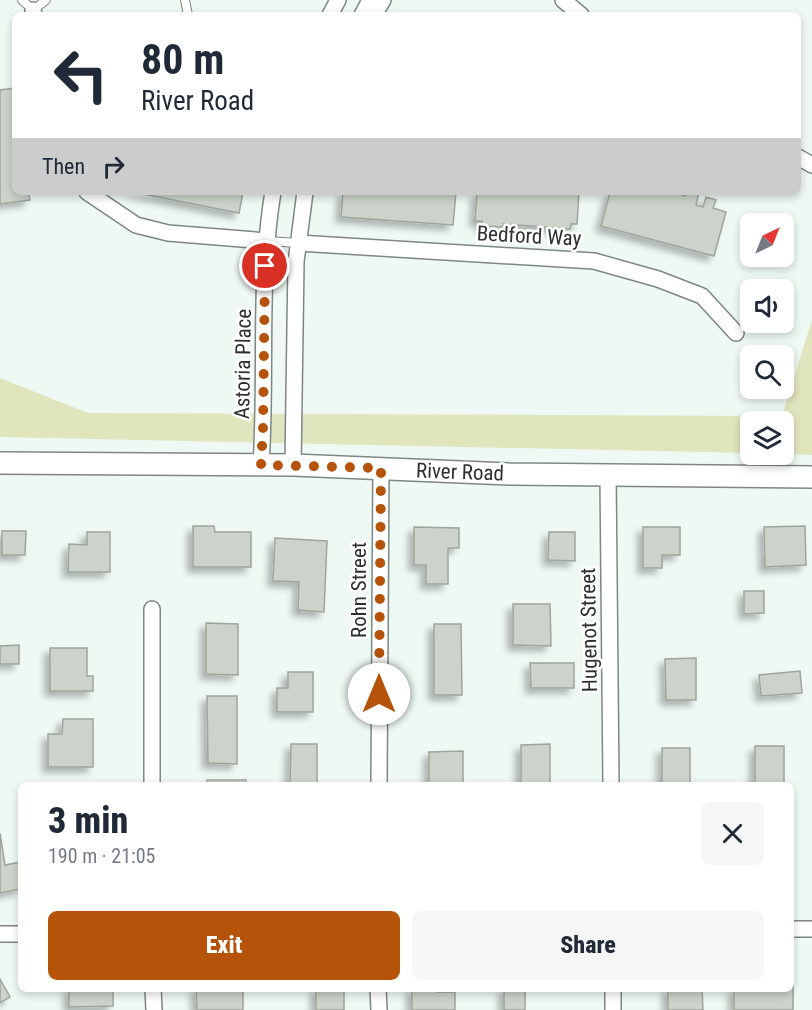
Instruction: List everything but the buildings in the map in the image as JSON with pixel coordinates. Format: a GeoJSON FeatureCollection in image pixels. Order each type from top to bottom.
{"type":"FeatureCollection","features":[{"type":"Feature","properties":{"kind":"street"},"geometry":{"type":"LineString","coordinates":[[563,0],[577,12]]}},
{"type":"Feature","properties":{"kind":"street"},"geometry":{"type":"LineString","coordinates":[[91,195],[136,225],[168,233],[267,241]]}},
{"type":"Feature","properties":{"kind":"street","name":"Astoria Place"},"geometry":{"type":"LineString","coordinates":[[261,465],[267,241],[273,195]]}},
{"type":"Feature","properties":{"kind":"street"},"geometry":{"type":"LineString","coordinates":[[293,465],[296,268],[305,195]]}},
{"type":"Feature","properties":{"kind":"street","name":"Bedford Way"},"geometry":{"type":"LineString","coordinates":[[298,243],[594,261],[658,279],[702,296],[736,333]]}},
{"type":"Feature","properties":{"kind":"street","name":"River Road"},"geometry":{"type":"LineString","coordinates":[[0,464],[293,465],[509,474],[812,477]]}},
{"type":"Feature","properties":{"kind":"street","name":"Rohn Street"},"geometry":{"type":"LineString","coordinates":[[379,782],[381,468]]}},
{"type":"Feature","properties":{"kind":"street","name":"Hugenot Street"},"geometry":{"type":"LineString","coordinates":[[608,474],[612,782]]}},
{"type":"Feature","properties":{"kind":"street"},"geometry":{"type":"LineString","coordinates":[[152,609],[152,782]]}},
{"type":"Feature","properties":{"kind":"street"},"geometry":{"type":"LineString","coordinates":[[794,929],[812,929]]}},
{"type":"Feature","properties":{"kind":"street"},"geometry":{"type":"LineString","coordinates":[[0,934],[18,934]]}},
{"type":"Feature","properties":{"kind":"street"},"geometry":{"type":"LineString","coordinates":[[153,992],[154,1010]]}},
{"type":"Feature","properties":{"kind":"street"},"geometry":{"type":"LineString","coordinates":[[378,992],[379,1010]]}},
{"type":"Feature","properties":{"kind":"street"},"geometry":{"type":"LineString","coordinates":[[613,992],[613,1010]]}},
{"type":"Feature","properties":{"kind":"lane"},"geometry":{"type":"LineString","coordinates":[[30,8],[46,0]]}},
{"type":"Feature","properties":{"kind":"lane"},"geometry":{"type":"LineString","coordinates":[[267,241],[298,243]]}},
{"type":"Feature","properties":{"kind":"green space"},"geometry":{"type":"Polygon","coordinates":[[[812,320],[812,455],[794,454],[794,411],[784,411],[787,399],[794,399],[794,378],[812,320]]]}},
{"type":"Feature","properties":{"kind":"green space"},"geometry":{"type":"Polygon","coordinates":[[[0,378],[88,413],[740,416],[740,453],[0,437],[0,378]]]}},
{"type":"Feature","properties":{"kind":"route"},"geometry":{"type":"LineString","coordinates":[[265,266],[261,465],[381,468],[379,694]]}}]}
